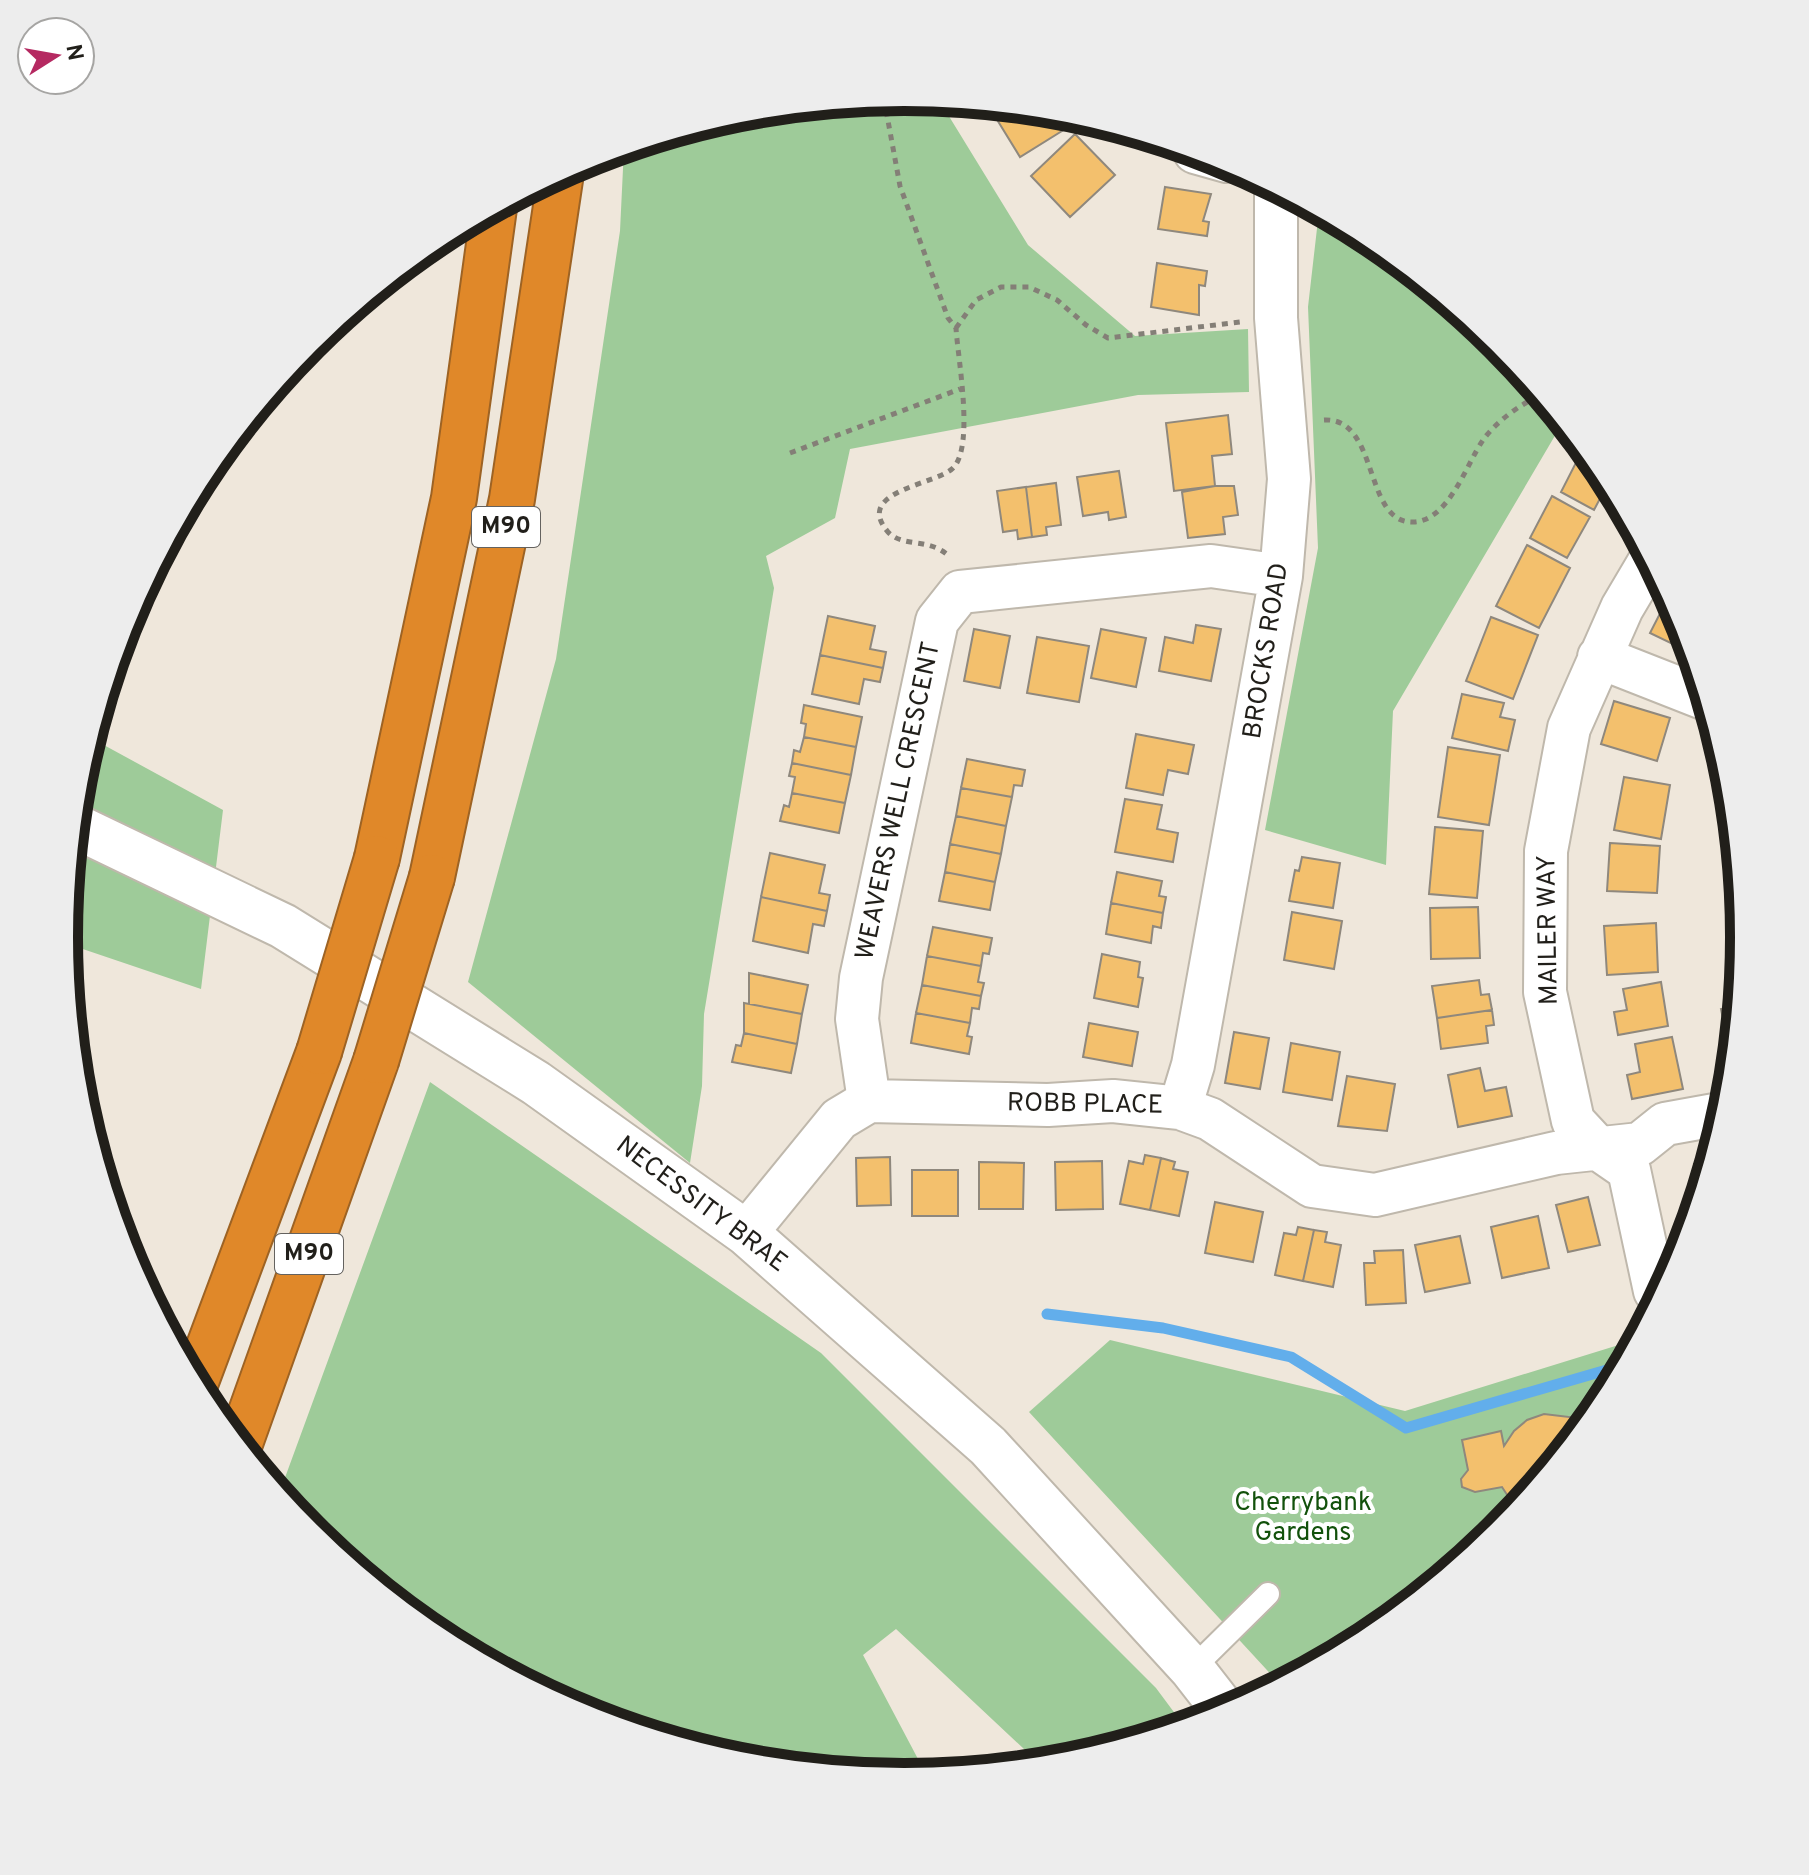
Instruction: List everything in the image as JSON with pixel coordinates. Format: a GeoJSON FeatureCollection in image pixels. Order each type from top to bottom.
{"type":"FeatureCollection","features":[{"type":"Feature","properties":{"kind":"highway","name":"M90"},"geometry":{"type":"LineString","coordinates":[[243,1433],[376,1061],[432,877],[512,499],[559,187]]}},
{"type":"Feature","properties":{"kind":"highway","name":"M90"},"geometry":{"type":"LineString","coordinates":[[200,1370],[319,1052],[377,858],[454,498],[492,221]]}},
{"type":"Feature","properties":{"kind":"main road","name":"NECESSITY BRAE"},"geometry":{"type":"LineString","coordinates":[[85,831],[283,926],[536,1083],[746,1233],[988,1446],[1192,1669],[1218,1702]]}},
{"type":"Feature","properties":{"kind":"street","name":"BROCKS ROAD"},"geometry":{"type":"LineString","coordinates":[[1180,1108],[1193,1065],[1281,576],[1289,479],[1287,422],[1276,318],[1276,199]]}},
{"type":"Feature","properties":{"kind":"street"},"geometry":{"type":"LineString","coordinates":[[960,592],[1211,566],[1281,576]]}},
{"type":"Feature","properties":{"kind":"street","name":"MAILER WAY"},"geometry":{"type":"LineString","coordinates":[[1645,570],[1599,657],[1569,728],[1546,851],[1545,992],[1573,1121],[1600,1150],[1629,1170],[1654,1286]]}},
{"type":"Feature","properties":{"kind":"street","name":"WEAVERS WELL CRESCENT"},"geometry":{"type":"LineString","coordinates":[[869,1101],[857,1019],[861,978],[937,621],[960,592]]}},
{"type":"Feature","properties":{"kind":"street"},"geometry":{"type":"LineString","coordinates":[[1599,657],[1694,694]]}},
{"type":"Feature","properties":{"kind":"street"},"geometry":{"type":"LineString","coordinates":[[746,1233],[823,1136],[839,1119],[869,1101]]}},
{"type":"Feature","properties":{"kind":"street","name":"ROBB PLACE"},"geometry":{"type":"LineString","coordinates":[[869,1101],[1048,1105],[1113,1101],[1180,1108],[1210,1119],[1312,1186],[1375,1195],[1556,1153],[1640,1144],[1665,1124],[1711,1116]]}},
{"type":"Feature","properties":{"kind":"lane"},"geometry":{"type":"LineString","coordinates":[[1192,1669],[1268,1594]]}},
{"type":"Feature","properties":{"kind":"path"},"geometry":{"type":"LineString","coordinates":[[886,112],[900,186],[948,318],[956,328],[964,433],[956,465],[930,482],[897,490],[886,500],[882,515],[888,532],[899,540],[928,542],[951,557],[960,592]]}},
{"type":"Feature","properties":{"kind":"path"},"geometry":{"type":"LineString","coordinates":[[956,328],[976,300],[1001,287],[1029,287],[1057,300],[1086,325],[1108,338],[1276,318]]}},
{"type":"Feature","properties":{"kind":"path"},"geometry":{"type":"LineString","coordinates":[[790,453],[960,389]]}},
{"type":"Feature","properties":{"kind":"path"},"geometry":{"type":"LineString","coordinates":[[1287,422],[1330,420],[1345,423],[1355,434],[1381,496],[1393,515],[1415,522],[1430,518],[1448,500],[1485,437],[1531,399]]}},
{"type":"Feature","properties":{"kind":"green space"},"geometry":{"type":"Polygon","coordinates":[[[904,111],[947,113],[1028,245],[1135,336],[1248,329],[1249,392],[1138,395],[850,449],[835,518],[766,556],[774,588],[704,1014],[702,1086],[690,1163],[468,982],[556,659],[620,231],[623,161],[639,155],[691,139],[797,118],[904,111]]]}},
{"type":"Feature","properties":{"kind":"green space"},"geometry":{"type":"Polygon","coordinates":[[[1318,222],[1364,250],[1449,316],[1489,353],[1558,431],[1393,711],[1386,865],[1265,830],[1318,548],[1308,307],[1318,222]]]}},
{"type":"Feature","properties":{"kind":"green space"},"geometry":{"type":"Polygon","coordinates":[[[101,744],[223,810],[201,989],[78,948],[85,830],[101,744]]]}},
{"type":"Feature","properties":{"kind":"green space"},"geometry":{"type":"Polygon","coordinates":[[[430,1082],[821,1353],[1156,1688],[1178,1717],[1118,1736],[1029,1754],[896,1629],[863,1655],[920,1763],[797,1757],[691,1736],[588,1701],[539,1679],[445,1625],[360,1559],[283,1482],[430,1082]]]}},
{"type":"Feature","properties":{"kind":"green space","name":"Cherrybank Gardens"},"geometry":{"type":"Polygon","coordinates":[[[1110,1340],[1405,1411],[1624,1343],[1592,1397],[1560,1441],[1489,1522],[1408,1593],[1364,1625],[1274,1677],[1029,1412],[1110,1340]]]}},
{"type":"Feature","properties":{"kind":"building"},"geometry":{"type":"Polygon","coordinates":[[[995,116],[1068,127],[1020,157],[995,116]]]}},
{"type":"Feature","properties":{"kind":"building"},"geometry":{"type":"Polygon","coordinates":[[[1075,134],[1115,175],[1070,217],[1031,176],[1075,134]]]}},
{"type":"Feature","properties":{"kind":"building"},"geometry":{"type":"Polygon","coordinates":[[[1165,187],[1211,194],[1203,221],[1209,222],[1207,236],[1158,229],[1165,187]]]}},
{"type":"Feature","properties":{"kind":"building"},"geometry":{"type":"Polygon","coordinates":[[[1157,263],[1207,271],[1205,286],[1199,285],[1199,315],[1151,307],[1157,263]]]}},
{"type":"Feature","properties":{"kind":"building"},"geometry":{"type":"Polygon","coordinates":[[[1228,415],[1232,454],[1212,456],[1215,486],[1174,491],[1166,423],[1228,415]]]}},
{"type":"Feature","properties":{"kind":"building"},"geometry":{"type":"Polygon","coordinates":[[[1578,459],[1602,495],[1594,510],[1561,492],[1578,459]]]}},
{"type":"Feature","properties":{"kind":"building"},"geometry":{"type":"Polygon","coordinates":[[[1119,471],[1126,517],[1109,520],[1108,512],[1083,516],[1077,477],[1119,471]]]}},
{"type":"Feature","properties":{"kind":"building"},"geometry":{"type":"Polygon","coordinates":[[[1056,483],[1061,525],[1046,527],[1047,535],[1032,537],[1026,487],[1056,483]]]}},
{"type":"Feature","properties":{"kind":"building"},"geometry":{"type":"Polygon","coordinates":[[[1234,486],[1238,515],[1223,517],[1225,534],[1188,538],[1182,492],[1234,486]]]}},
{"type":"Feature","properties":{"kind":"building"},"geometry":{"type":"Polygon","coordinates":[[[1026,487],[1032,537],[1018,539],[1017,530],[1003,532],[997,491],[1026,487]]]}},
{"type":"Feature","properties":{"kind":"building"},"geometry":{"type":"Polygon","coordinates":[[[1552,496],[1590,517],[1567,558],[1530,538],[1552,496]]]}},
{"type":"Feature","properties":{"kind":"building"},"geometry":{"type":"Polygon","coordinates":[[[1527,545],[1570,568],[1539,628],[1496,606],[1527,545]]]}},
{"type":"Feature","properties":{"kind":"building"},"geometry":{"type":"Polygon","coordinates":[[[1662,609],[1677,646],[1650,633],[1662,609]]]}},
{"type":"Feature","properties":{"kind":"building"},"geometry":{"type":"Polygon","coordinates":[[[828,616],[875,626],[870,649],[886,652],[883,668],[820,655],[828,616]]]}},
{"type":"Feature","properties":{"kind":"building"},"geometry":{"type":"Polygon","coordinates":[[[1491,617],[1538,635],[1513,699],[1466,681],[1491,617]]]}},
{"type":"Feature","properties":{"kind":"building"},"geometry":{"type":"Polygon","coordinates":[[[1196,625],[1221,629],[1211,681],[1159,671],[1165,637],[1193,643],[1196,625]]]}},
{"type":"Feature","properties":{"kind":"building"},"geometry":{"type":"Polygon","coordinates":[[[974,629],[1010,636],[1000,688],[964,681],[974,629]]]}},
{"type":"Feature","properties":{"kind":"building"},"geometry":{"type":"Polygon","coordinates":[[[1101,629],[1146,638],[1136,687],[1091,678],[1101,629]]]}},
{"type":"Feature","properties":{"kind":"building"},"geometry":{"type":"Polygon","coordinates":[[[1037,637],[1089,646],[1079,702],[1027,693],[1037,637]]]}},
{"type":"Feature","properties":{"kind":"building"},"geometry":{"type":"Polygon","coordinates":[[[820,655],[883,668],[880,682],[864,679],[859,704],[812,694],[820,655]]]}},
{"type":"Feature","properties":{"kind":"building"},"geometry":{"type":"Polygon","coordinates":[[[1462,694],[1504,703],[1500,717],[1515,720],[1508,751],[1452,738],[1462,694]]]}},
{"type":"Feature","properties":{"kind":"building"},"geometry":{"type":"Polygon","coordinates":[[[1614,701],[1670,718],[1657,761],[1601,744],[1614,701]]]}},
{"type":"Feature","properties":{"kind":"building"},"geometry":{"type":"Polygon","coordinates":[[[804,705],[862,717],[856,747],[804,737],[806,724],[801,723],[804,705]]]}},
{"type":"Feature","properties":{"kind":"building"},"geometry":{"type":"Polygon","coordinates":[[[1136,734],[1194,745],[1188,774],[1168,770],[1163,795],[1126,788],[1136,734]]]}},
{"type":"Feature","properties":{"kind":"building"},"geometry":{"type":"Polygon","coordinates":[[[804,737],[856,747],[851,775],[792,763],[794,750],[800,752],[804,737]]]}},
{"type":"Feature","properties":{"kind":"building"},"geometry":{"type":"Polygon","coordinates":[[[1448,747],[1500,755],[1489,825],[1438,817],[1448,747]]]}},
{"type":"Feature","properties":{"kind":"building"},"geometry":{"type":"Polygon","coordinates":[[[967,759],[1025,770],[1022,786],[1014,785],[1012,797],[961,788],[967,759]]]}},
{"type":"Feature","properties":{"kind":"building"},"geometry":{"type":"Polygon","coordinates":[[[792,763],[851,775],[845,803],[792,793],[795,777],[789,776],[792,763]]]}},
{"type":"Feature","properties":{"kind":"building"},"geometry":{"type":"Polygon","coordinates":[[[1624,777],[1670,785],[1661,839],[1614,830],[1624,777]]]}},
{"type":"Feature","properties":{"kind":"building"},"geometry":{"type":"Polygon","coordinates":[[[961,788],[1012,797],[1006,826],[956,816],[961,788]]]}},
{"type":"Feature","properties":{"kind":"building"},"geometry":{"type":"Polygon","coordinates":[[[792,793],[845,803],[839,833],[780,821],[784,805],[789,807],[792,793]]]}},
{"type":"Feature","properties":{"kind":"building"},"geometry":{"type":"Polygon","coordinates":[[[1125,799],[1162,805],[1157,829],[1178,833],[1173,862],[1115,852],[1125,799]]]}},
{"type":"Feature","properties":{"kind":"building"},"geometry":{"type":"Polygon","coordinates":[[[956,816],[1006,826],[1001,854],[950,844],[956,816]]]}},
{"type":"Feature","properties":{"kind":"building"},"geometry":{"type":"Polygon","coordinates":[[[1435,827],[1483,831],[1477,898],[1429,894],[1435,827]]]}},
{"type":"Feature","properties":{"kind":"building"},"geometry":{"type":"Polygon","coordinates":[[[1610,843],[1660,846],[1657,893],[1607,891],[1610,843]]]}},
{"type":"Feature","properties":{"kind":"building"},"geometry":{"type":"Polygon","coordinates":[[[950,844],[1001,854],[995,882],[945,872],[950,844]]]}},
{"type":"Feature","properties":{"kind":"building"},"geometry":{"type":"Polygon","coordinates":[[[770,853],[825,865],[819,893],[830,895],[827,911],[761,897],[770,853]]]}},
{"type":"Feature","properties":{"kind":"building"},"geometry":{"type":"Polygon","coordinates":[[[1302,857],[1340,863],[1333,908],[1289,901],[1295,870],[1299,871],[1302,857]]]}},
{"type":"Feature","properties":{"kind":"building"},"geometry":{"type":"Polygon","coordinates":[[[945,872],[995,882],[990,910],[939,901],[945,872]]]}},
{"type":"Feature","properties":{"kind":"building"},"geometry":{"type":"Polygon","coordinates":[[[1117,872],[1162,881],[1159,896],[1166,897],[1163,913],[1111,903],[1117,872]]]}},
{"type":"Feature","properties":{"kind":"building"},"geometry":{"type":"Polygon","coordinates":[[[761,897],[827,911],[824,926],[813,924],[808,953],[753,941],[761,897]]]}},
{"type":"Feature","properties":{"kind":"building"},"geometry":{"type":"Polygon","coordinates":[[[1111,903],[1163,913],[1161,928],[1153,926],[1151,943],[1106,934],[1111,903]]]}},
{"type":"Feature","properties":{"kind":"building"},"geometry":{"type":"Polygon","coordinates":[[[1478,907],[1480,958],[1431,959],[1430,908],[1478,907]]]}},
{"type":"Feature","properties":{"kind":"building"},"geometry":{"type":"Polygon","coordinates":[[[1292,912],[1342,921],[1334,969],[1284,960],[1292,912]]]}},
{"type":"Feature","properties":{"kind":"building"},"geometry":{"type":"Polygon","coordinates":[[[1656,923],[1658,972],[1607,975],[1604,926],[1656,923]]]}},
{"type":"Feature","properties":{"kind":"building"},"geometry":{"type":"Polygon","coordinates":[[[933,927],[992,938],[989,954],[983,953],[981,966],[927,956],[933,927]]]}},
{"type":"Feature","properties":{"kind":"building"},"geometry":{"type":"Polygon","coordinates":[[[1102,954],[1140,962],[1138,977],[1143,978],[1138,1007],[1094,998],[1102,954]]]}},
{"type":"Feature","properties":{"kind":"building"},"geometry":{"type":"Polygon","coordinates":[[[927,956],[981,966],[978,982],[984,983],[981,996],[922,985],[927,956]]]}},
{"type":"Feature","properties":{"kind":"building"},"geometry":{"type":"Polygon","coordinates":[[[749,973],[808,985],[802,1014],[749,1004],[749,973]]]}},
{"type":"Feature","properties":{"kind":"building"},"geometry":{"type":"Polygon","coordinates":[[[1479,980],[1481,995],[1489,994],[1492,1010],[1437,1018],[1432,986],[1479,980]]]}},
{"type":"Feature","properties":{"kind":"building"},"geometry":{"type":"Polygon","coordinates":[[[1661,982],[1668,1026],[1618,1035],[1614,1012],[1627,1010],[1623,989],[1661,982]]]}},
{"type":"Feature","properties":{"kind":"building"},"geometry":{"type":"Polygon","coordinates":[[[922,985],[981,996],[979,1009],[972,1008],[970,1023],[916,1013],[922,985]]]}},
{"type":"Feature","properties":{"kind":"building"},"geometry":{"type":"Polygon","coordinates":[[[744,1003],[802,1014],[797,1044],[744,1033],[744,1003]]]}},
{"type":"Feature","properties":{"kind":"building"},"geometry":{"type":"Polygon","coordinates":[[[1728,1008],[1725,1031],[1721,1009],[1728,1008]]]}},
{"type":"Feature","properties":{"kind":"building"},"geometry":{"type":"Polygon","coordinates":[[[1492,1010],[1494,1025],[1486,1026],[1488,1043],[1441,1049],[1437,1018],[1492,1010]]]}},
{"type":"Feature","properties":{"kind":"building"},"geometry":{"type":"Polygon","coordinates":[[[916,1013],[970,1023],[967,1036],[972,1037],[969,1054],[911,1043],[916,1013]]]}},
{"type":"Feature","properties":{"kind":"building"},"geometry":{"type":"Polygon","coordinates":[[[1089,1023],[1138,1032],[1132,1066],[1083,1057],[1089,1023]]]}},
{"type":"Feature","properties":{"kind":"building"},"geometry":{"type":"Polygon","coordinates":[[[1234,1032],[1269,1038],[1260,1089],[1225,1083],[1234,1032]]]}},
{"type":"Feature","properties":{"kind":"building"},"geometry":{"type":"Polygon","coordinates":[[[744,1033],[797,1044],[791,1073],[732,1062],[736,1045],[741,1046],[744,1033]]]}},
{"type":"Feature","properties":{"kind":"building"},"geometry":{"type":"Polygon","coordinates":[[[1672,1037],[1683,1089],[1632,1099],[1627,1075],[1640,1072],[1635,1044],[1672,1037]]]}},
{"type":"Feature","properties":{"kind":"building"},"geometry":{"type":"Polygon","coordinates":[[[1291,1043],[1340,1052],[1332,1100],[1283,1092],[1291,1043]]]}},
{"type":"Feature","properties":{"kind":"building"},"geometry":{"type":"Polygon","coordinates":[[[1480,1068],[1485,1091],[1506,1087],[1512,1116],[1458,1127],[1448,1075],[1480,1068]]]}},
{"type":"Feature","properties":{"kind":"building"},"geometry":{"type":"Polygon","coordinates":[[[1347,1076],[1395,1084],[1387,1131],[1338,1126],[1347,1076]]]}},
{"type":"Feature","properties":{"kind":"building"},"geometry":{"type":"Polygon","coordinates":[[[1145,1155],[1161,1158],[1150,1210],[1120,1204],[1129,1161],[1143,1164],[1145,1155]]]}},
{"type":"Feature","properties":{"kind":"building"},"geometry":{"type":"Polygon","coordinates":[[[890,1157],[891,1205],[857,1206],[856,1158],[890,1157]]]}},
{"type":"Feature","properties":{"kind":"building"},"geometry":{"type":"Polygon","coordinates":[[[1161,1158],[1175,1162],[1173,1169],[1188,1172],[1179,1216],[1150,1210],[1161,1158]]]}},
{"type":"Feature","properties":{"kind":"building"},"geometry":{"type":"Polygon","coordinates":[[[1102,1161],[1103,1209],[1056,1210],[1055,1162],[1102,1161]]]}},
{"type":"Feature","properties":{"kind":"building"},"geometry":{"type":"Polygon","coordinates":[[[979,1162],[1024,1163],[1023,1209],[979,1209],[979,1162]]]}},
{"type":"Feature","properties":{"kind":"building"},"geometry":{"type":"Polygon","coordinates":[[[912,1170],[958,1170],[958,1216],[912,1216],[912,1170]]]}},
{"type":"Feature","properties":{"kind":"building"},"geometry":{"type":"Polygon","coordinates":[[[1588,1197],[1600,1245],[1568,1252],[1556,1205],[1588,1197]]]}},
{"type":"Feature","properties":{"kind":"building"},"geometry":{"type":"Polygon","coordinates":[[[1215,1202],[1263,1212],[1253,1262],[1205,1253],[1215,1202]]]}},
{"type":"Feature","properties":{"kind":"building"},"geometry":{"type":"Polygon","coordinates":[[[1538,1216],[1549,1268],[1502,1278],[1491,1227],[1538,1216]]]}},
{"type":"Feature","properties":{"kind":"building"},"geometry":{"type":"Polygon","coordinates":[[[1298,1227],[1314,1230],[1303,1281],[1275,1275],[1284,1233],[1296,1235],[1298,1227]]]}},
{"type":"Feature","properties":{"kind":"building"},"geometry":{"type":"Polygon","coordinates":[[[1314,1230],[1327,1232],[1325,1242],[1341,1245],[1333,1287],[1303,1281],[1314,1230]]]}},
{"type":"Feature","properties":{"kind":"building"},"geometry":{"type":"Polygon","coordinates":[[[1460,1236],[1470,1283],[1425,1292],[1415,1245],[1460,1236]]]}},
{"type":"Feature","properties":{"kind":"building"},"geometry":{"type":"Polygon","coordinates":[[[1403,1250],[1406,1303],[1366,1305],[1364,1263],[1375,1263],[1374,1251],[1403,1250]]]}},
{"type":"Feature","properties":{"kind":"building"},"geometry":{"type":"Polygon","coordinates":[[[1589,1393],[1593,1396],[1578,1417],[1589,1393]]]}},
{"type":"Feature","properties":{"kind":"building"},"geometry":{"type":"Polygon","coordinates":[[[1544,1414],[1577,1418],[1510,1499],[1502,1487],[1475,1492],[1462,1487],[1461,1479],[1468,1470],[1462,1440],[1501,1431],[1504,1446],[1514,1431],[1527,1420],[1544,1414]]]}},
{"type":"Feature","properties":{"kind":"waterway"},"geometry":{"type":"LineString","coordinates":[[1047,1314],[1163,1328],[1291,1357],[1406,1428],[1609,1369]]}}]}
